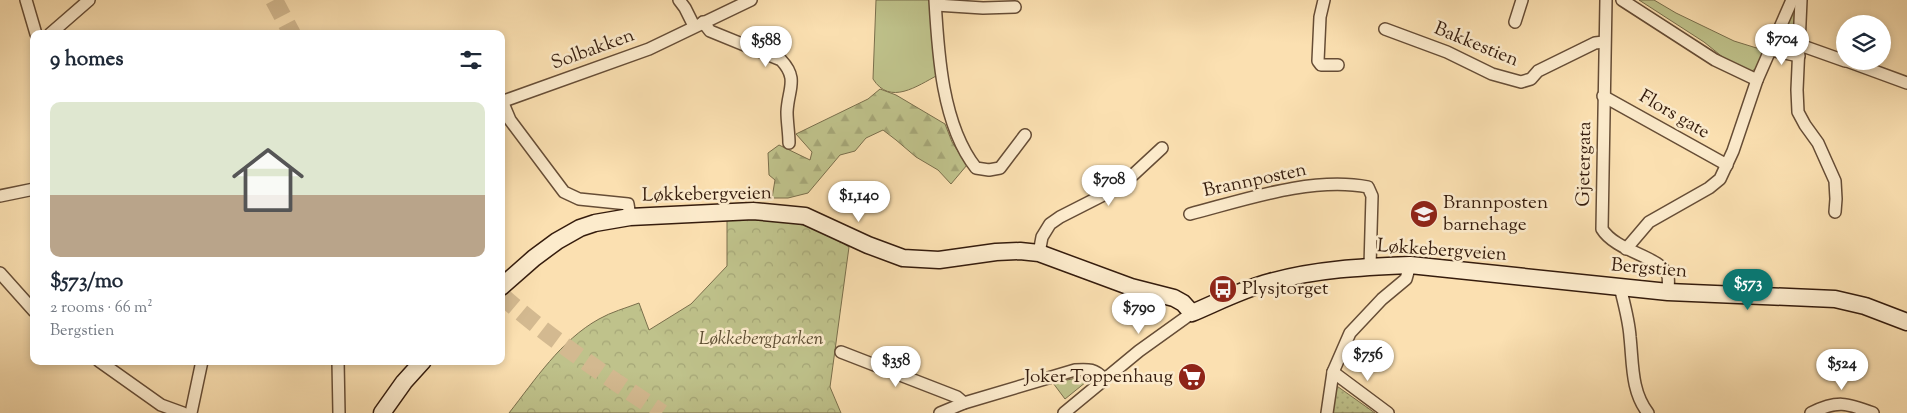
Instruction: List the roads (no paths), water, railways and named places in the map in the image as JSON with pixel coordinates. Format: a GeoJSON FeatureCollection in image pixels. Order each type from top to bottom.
{"type":"FeatureCollection","features":[{"type":"Feature","properties":{"kind":"main road","name":"Løkkebergveien"},"geometry":{"type":"LineString","coordinates":[[505,284],[545,249],[568,234],[595,223],[630,217],[753,210],[805,216],[903,258],[939,260],[996,252],[1020,251],[1039,253],[1131,287],[1174,298],[1183,303],[1192,313],[1233,295],[1270,282],[1316,272],[1370,266],[1410,265],[1593,284]]}},
{"type":"Feature","properties":{"kind":"main road","name":"Bergstien"},"geometry":{"type":"LineString","coordinates":[[1593,284],[1668,292],[1835,299],[1865,306],[1907,322]]}},
{"type":"Feature","properties":{"kind":"main road"},"geometry":{"type":"LineString","coordinates":[[382,413],[404,382],[419,365]]}},
{"type":"Feature","properties":{"kind":"street"},"geometry":{"type":"LineString","coordinates":[[26,0],[35,30]]}},
{"type":"Feature","properties":{"kind":"street"},"geometry":{"type":"LineString","coordinates":[[55,30],[89,0]]}},
{"type":"Feature","properties":{"kind":"street"},"geometry":{"type":"LineString","coordinates":[[679,0],[698,24],[710,31],[781,60],[789,68],[792,78],[787,112],[790,143]]}},
{"type":"Feature","properties":{"kind":"street","name":"Solbakken"},"geometry":{"type":"LineString","coordinates":[[505,100],[649,48],[751,0]]}},
{"type":"Feature","properties":{"kind":"street"},"geometry":{"type":"LineString","coordinates":[[1324,0],[1320,16],[1318,61],[1321,65],[1338,65]]}},
{"type":"Feature","properties":{"kind":"street"},"geometry":{"type":"LineString","coordinates":[[1515,22],[1522,0]]}},
{"type":"Feature","properties":{"kind":"street","name":"Gjetergata"},"geometry":{"type":"LineString","coordinates":[[1606,0],[1602,229],[1607,237],[1660,266],[1668,278],[1668,292]]}},
{"type":"Feature","properties":{"kind":"street"},"geometry":{"type":"LineString","coordinates":[[1622,0],[1715,60],[1758,80]]}},
{"type":"Feature","properties":{"kind":"street"},"geometry":{"type":"LineString","coordinates":[[1626,249],[1649,222],[1709,188],[1720,179],[1770,50],[1792,0]]}},
{"type":"Feature","properties":{"kind":"street"},"geometry":{"type":"LineString","coordinates":[[1801,0],[1797,90],[1798,112],[1804,125],[1818,143],[1835,181],[1835,212]]}},
{"type":"Feature","properties":{"kind":"street"},"geometry":{"type":"LineString","coordinates":[[1015,7],[983,8],[936,2],[945,92],[951,118],[962,147],[969,158],[976,168],[989,170],[1000,168],[1025,135]]}},
{"type":"Feature","properties":{"kind":"street","name":"Bakkestien"},"geometry":{"type":"LineString","coordinates":[[1384,29],[1447,52],[1492,74],[1521,82],[1531,80],[1538,71],[1595,43],[1604,42]]}},
{"type":"Feature","properties":{"kind":"street"},"geometry":{"type":"LineString","coordinates":[[1770,50],[1800,51],[1836,59]]}},
{"type":"Feature","properties":{"kind":"street"},"geometry":{"type":"LineString","coordinates":[[1871,70],[1907,83]]}},
{"type":"Feature","properties":{"kind":"street","name":"Flors gate"},"geometry":{"type":"LineString","coordinates":[[1603,96],[1727,165]]}},
{"type":"Feature","properties":{"kind":"street"},"geometry":{"type":"LineString","coordinates":[[505,109],[510,120],[564,192],[579,199],[628,204],[630,217]]}},
{"type":"Feature","properties":{"kind":"street"},"geometry":{"type":"LineString","coordinates":[[1039,253],[1042,237],[1050,224],[1121,186],[1162,148]]}},
{"type":"Feature","properties":{"kind":"street","name":"Brannposten"},"geometry":{"type":"LineString","coordinates":[[1190,214],[1301,186],[1358,185],[1368,187],[1372,196],[1370,266]]}},
{"type":"Feature","properties":{"kind":"street"},"geometry":{"type":"LineString","coordinates":[[0,196],[30,191]]}},
{"type":"Feature","properties":{"kind":"street"},"geometry":{"type":"LineString","coordinates":[[1327,413],[1333,372],[1350,333],[1382,299],[1406,279],[1410,265]]}},
{"type":"Feature","properties":{"kind":"street"},"geometry":{"type":"LineString","coordinates":[[0,272],[30,306]]}},
{"type":"Feature","properties":{"kind":"street"},"geometry":{"type":"LineString","coordinates":[[1620,287],[1630,336],[1632,368],[1639,402],[1648,413]]}},
{"type":"Feature","properties":{"kind":"street"},"geometry":{"type":"LineString","coordinates":[[1064,413],[1139,351],[1192,313]]}},
{"type":"Feature","properties":{"kind":"street"},"geometry":{"type":"LineString","coordinates":[[841,352],[957,398],[964,403]]}},
{"type":"Feature","properties":{"kind":"street"},"geometry":{"type":"LineString","coordinates":[[105,365],[161,405],[183,413]]}},
{"type":"Feature","properties":{"kind":"street"},"geometry":{"type":"LineString","coordinates":[[191,413],[201,365]]}},
{"type":"Feature","properties":{"kind":"street"},"geometry":{"type":"LineString","coordinates":[[338,365],[339,413]]}},
{"type":"Feature","properties":{"kind":"street"},"geometry":{"type":"LineString","coordinates":[[940,413],[964,403],[1075,370],[1089,368],[1098,372],[1104,379]]}},
{"type":"Feature","properties":{"kind":"street"},"geometry":{"type":"LineString","coordinates":[[1333,372],[1388,413]]}},
{"type":"Feature","properties":{"kind":"street"},"geometry":{"type":"LineString","coordinates":[[1811,413],[1828,404],[1836,403],[1873,413]]}},
{"type":"Feature","properties":{"kind":"tunnel"},"geometry":{"type":"LineString","coordinates":[[274,0],[290,30]]}},
{"type":"Feature","properties":{"kind":"tunnel"},"geometry":{"type":"LineString","coordinates":[[505,298],[559,342],[662,413]]}},
{"type":"Feature","properties":{"kind":"place","name":"Brannposten barnehage"},"geometry":{"type":"Point","coordinates":[1424,214]}},
{"type":"Feature","properties":{"kind":"place","name":"Plysjtorget"},"geometry":{"type":"Point","coordinates":[1223,289]}},
{"type":"Feature","properties":{"kind":"place","name":"Joker Toppenhaug"},"geometry":{"type":"Point","coordinates":[1192,377]}},
{"type":"Feature","properties":{"kind":"park label","name":"Løkkebergparken"},"geometry":{"type":"Point","coordinates":[761,339]}}]}
